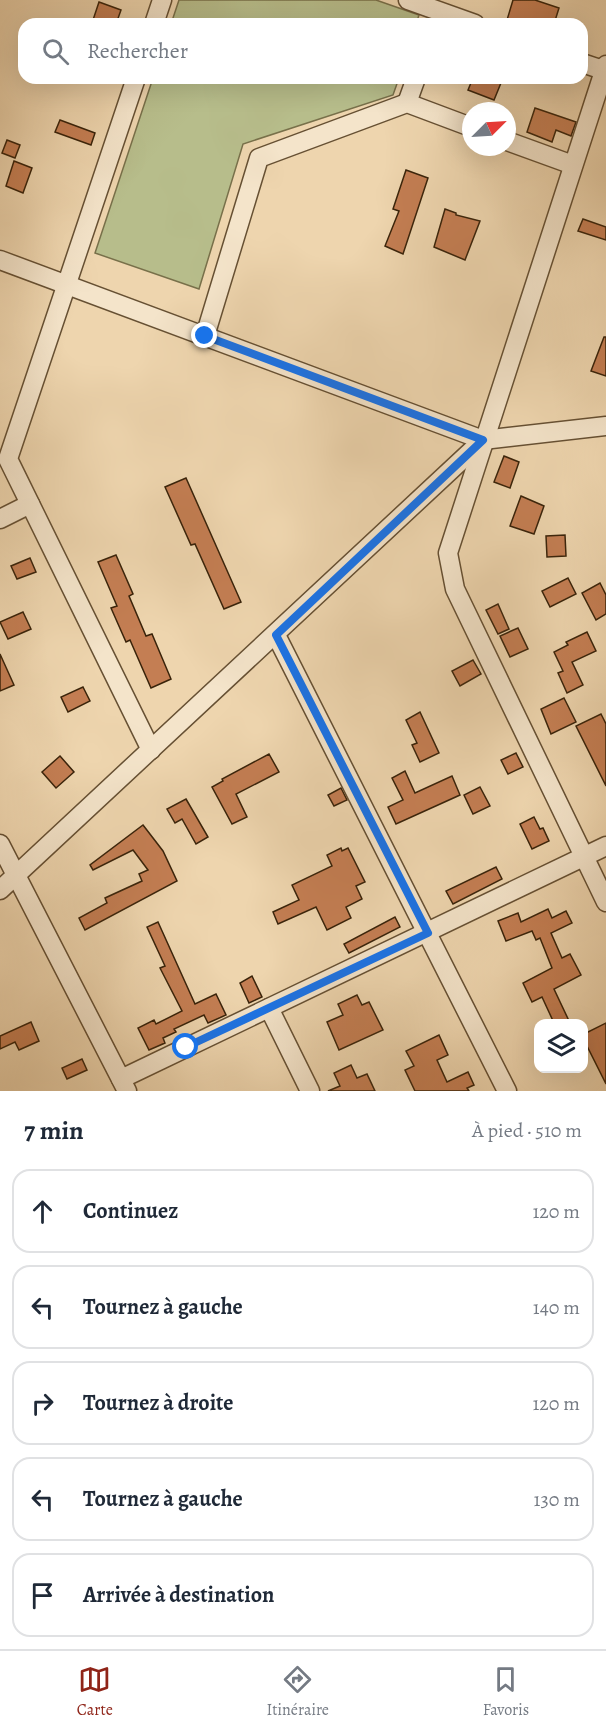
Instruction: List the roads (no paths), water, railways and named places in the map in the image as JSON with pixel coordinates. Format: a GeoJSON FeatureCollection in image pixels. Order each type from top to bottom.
{"type":"FeatureCollection","features":[{"type":"Feature","properties":{"kind":"street"},"geometry":{"type":"LineString","coordinates":[[156,18],[162,0]]}},
{"type":"Feature","properties":{"kind":"street"},"geometry":{"type":"LineString","coordinates":[[408,0],[456,18]]}},
{"type":"Feature","properties":{"kind":"street"},"geometry":{"type":"LineString","coordinates":[[588,65],[605,69],[483,440],[448,554],[455,589],[606,902]]}},
{"type":"Feature","properties":{"kind":"street"},"geometry":{"type":"LineString","coordinates":[[134,84],[8,459],[151,750]]}},
{"type":"Feature","properties":{"kind":"street"},"geometry":{"type":"LineString","coordinates":[[407,103],[414,84]]}},
{"type":"Feature","properties":{"kind":"street"},"geometry":{"type":"LineString","coordinates":[[205,336],[259,158],[407,103],[462,124]]}},
{"type":"Feature","properties":{"kind":"street"},"geometry":{"type":"LineString","coordinates":[[516,144],[573,165]]}},
{"type":"Feature","properties":{"kind":"street"},"geometry":{"type":"LineString","coordinates":[[0,260],[483,440],[606,426]]}},
{"type":"Feature","properties":{"kind":"street"},"geometry":{"type":"LineString","coordinates":[[0,890],[483,440]]}},
{"type":"Feature","properties":{"kind":"street"},"geometry":{"type":"LineString","coordinates":[[0,519],[30,504]]}},
{"type":"Feature","properties":{"kind":"street"},"geometry":{"type":"LineString","coordinates":[[276,635],[507,1091]]}},
{"type":"Feature","properties":{"kind":"street"},"geometry":{"type":"LineString","coordinates":[[0,844],[124,1085],[269,1008],[606,846]]}},
{"type":"Feature","properties":{"kind":"street"},"geometry":{"type":"LineString","coordinates":[[269,1008],[310,1091]]}}]}
